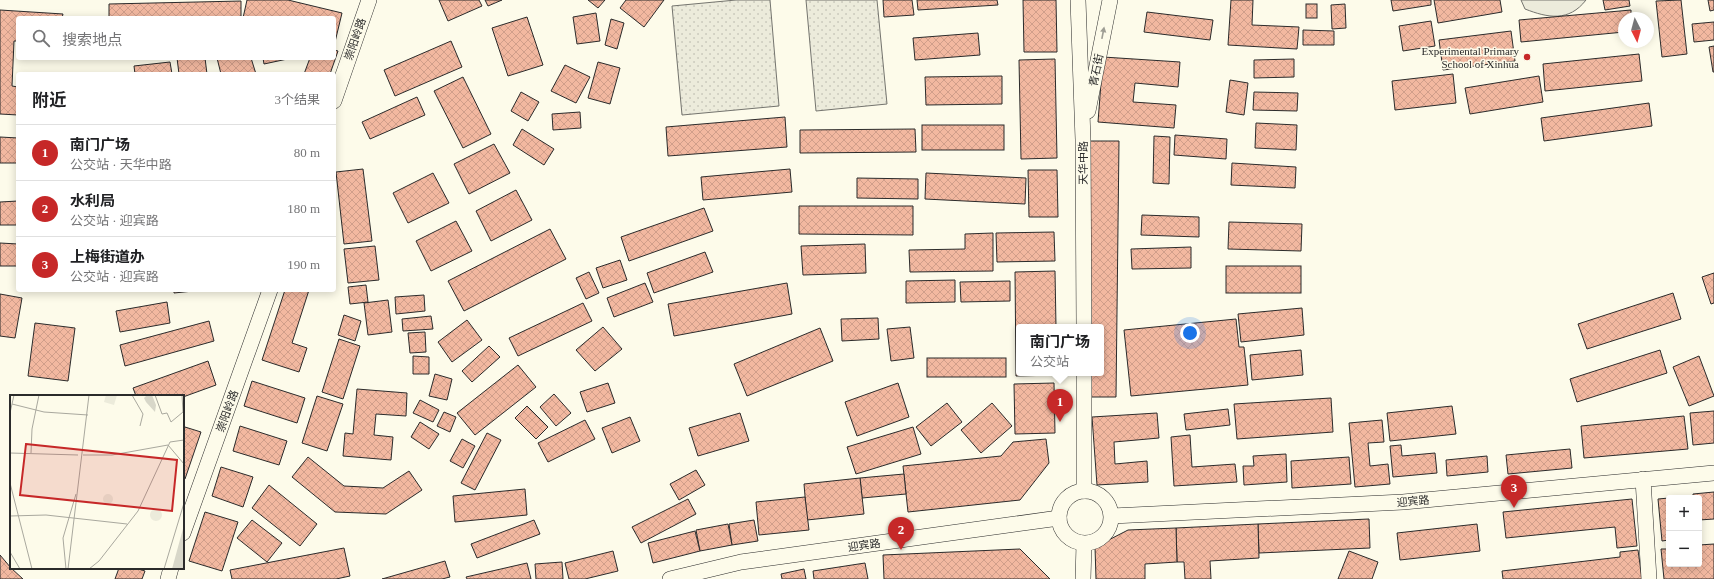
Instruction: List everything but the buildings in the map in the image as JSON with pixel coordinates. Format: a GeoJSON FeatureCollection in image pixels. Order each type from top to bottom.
{"type":"FeatureCollection","features":[{"type":"Feature","properties":{"kind":"street","name":"崇阳岭路"},"geometry":{"type":"LineString","coordinates":[[336,94],[369,0]]}},
{"type":"Feature","properties":{"kind":"street","name":"天华中路"},"geometry":{"type":"LineString","coordinates":[[1078,0],[1083,140],[1084,324]]}},
{"type":"Feature","properties":{"kind":"street","name":"青石街"},"geometry":{"type":"LineString","coordinates":[[1083,140],[1110,0]]}},
{"type":"Feature","properties":{"kind":"street","name":"崇阳岭路"},"geometry":{"type":"LineString","coordinates":[[184,530],[269,292]]}},
{"type":"Feature","properties":{"kind":"street"},"geometry":{"type":"LineString","coordinates":[[1084,376],[1084,491]]}},
{"type":"Feature","properties":{"kind":"street","name":"迎宾路"},"geometry":{"type":"LineString","coordinates":[[1112,516],[1403,502],[1714,473]]}},
{"type":"Feature","properties":{"kind":"street"},"geometry":{"type":"LineString","coordinates":[[1642,479],[1649,579]]}},
{"type":"Feature","properties":{"kind":"street"},"geometry":{"type":"LineString","coordinates":[[1084,491],[1096,493],[1103,497],[1108,504],[1112,516],[1109,529],[1104,536],[1097,541],[1084,544],[1072,540],[1065,535],[1060,527],[1060,510],[1064,502],[1070,496],[1084,491]]}},
{"type":"Feature","properties":{"kind":"street","name":"迎宾路"},"geometry":{"type":"LineString","coordinates":[[670,579],[740,562],[1059,518]]}},
{"type":"Feature","properties":{"kind":"street"},"geometry":{"type":"LineString","coordinates":[[1083,579],[1084,544]]}},
{"type":"Feature","properties":{"kind":"street"},"geometry":{"type":"LineString","coordinates":[[168,579],[171,569]]}},
{"type":"Feature","properties":{"kind":"shaded area"},"geometry":{"type":"Polygon","coordinates":[[[736,0],[770,0],[779,106],[682,115],[672,6],[736,0]]]}},
{"type":"Feature","properties":{"kind":"shaded area"},"geometry":{"type":"Polygon","coordinates":[[[806,0],[877,0],[887,104],[816,111],[806,0]]]}},
{"type":"Feature","properties":{"kind":"shaded area"},"geometry":{"type":"Polygon","coordinates":[[[1521,0],[1586,0],[1573,12],[1565,15],[1550,16],[1525,9],[1521,0]]]}},
{"type":"Feature","properties":{"kind":"place","name":"Experimental Primary School of Xinhua"},"geometry":{"type":"Point","coordinates":[1527,57]}},
{"type":"Feature","properties":{"kind":"place","name":"南门广场"},"geometry":{"type":"Point","coordinates":[1060,422]}},
{"type":"Feature","properties":{"kind":"place","name":"上梅街道办"},"geometry":{"type":"Point","coordinates":[1514,508]}},
{"type":"Feature","properties":{"kind":"place","name":"水利局"},"geometry":{"type":"Point","coordinates":[901,550]}}]}
